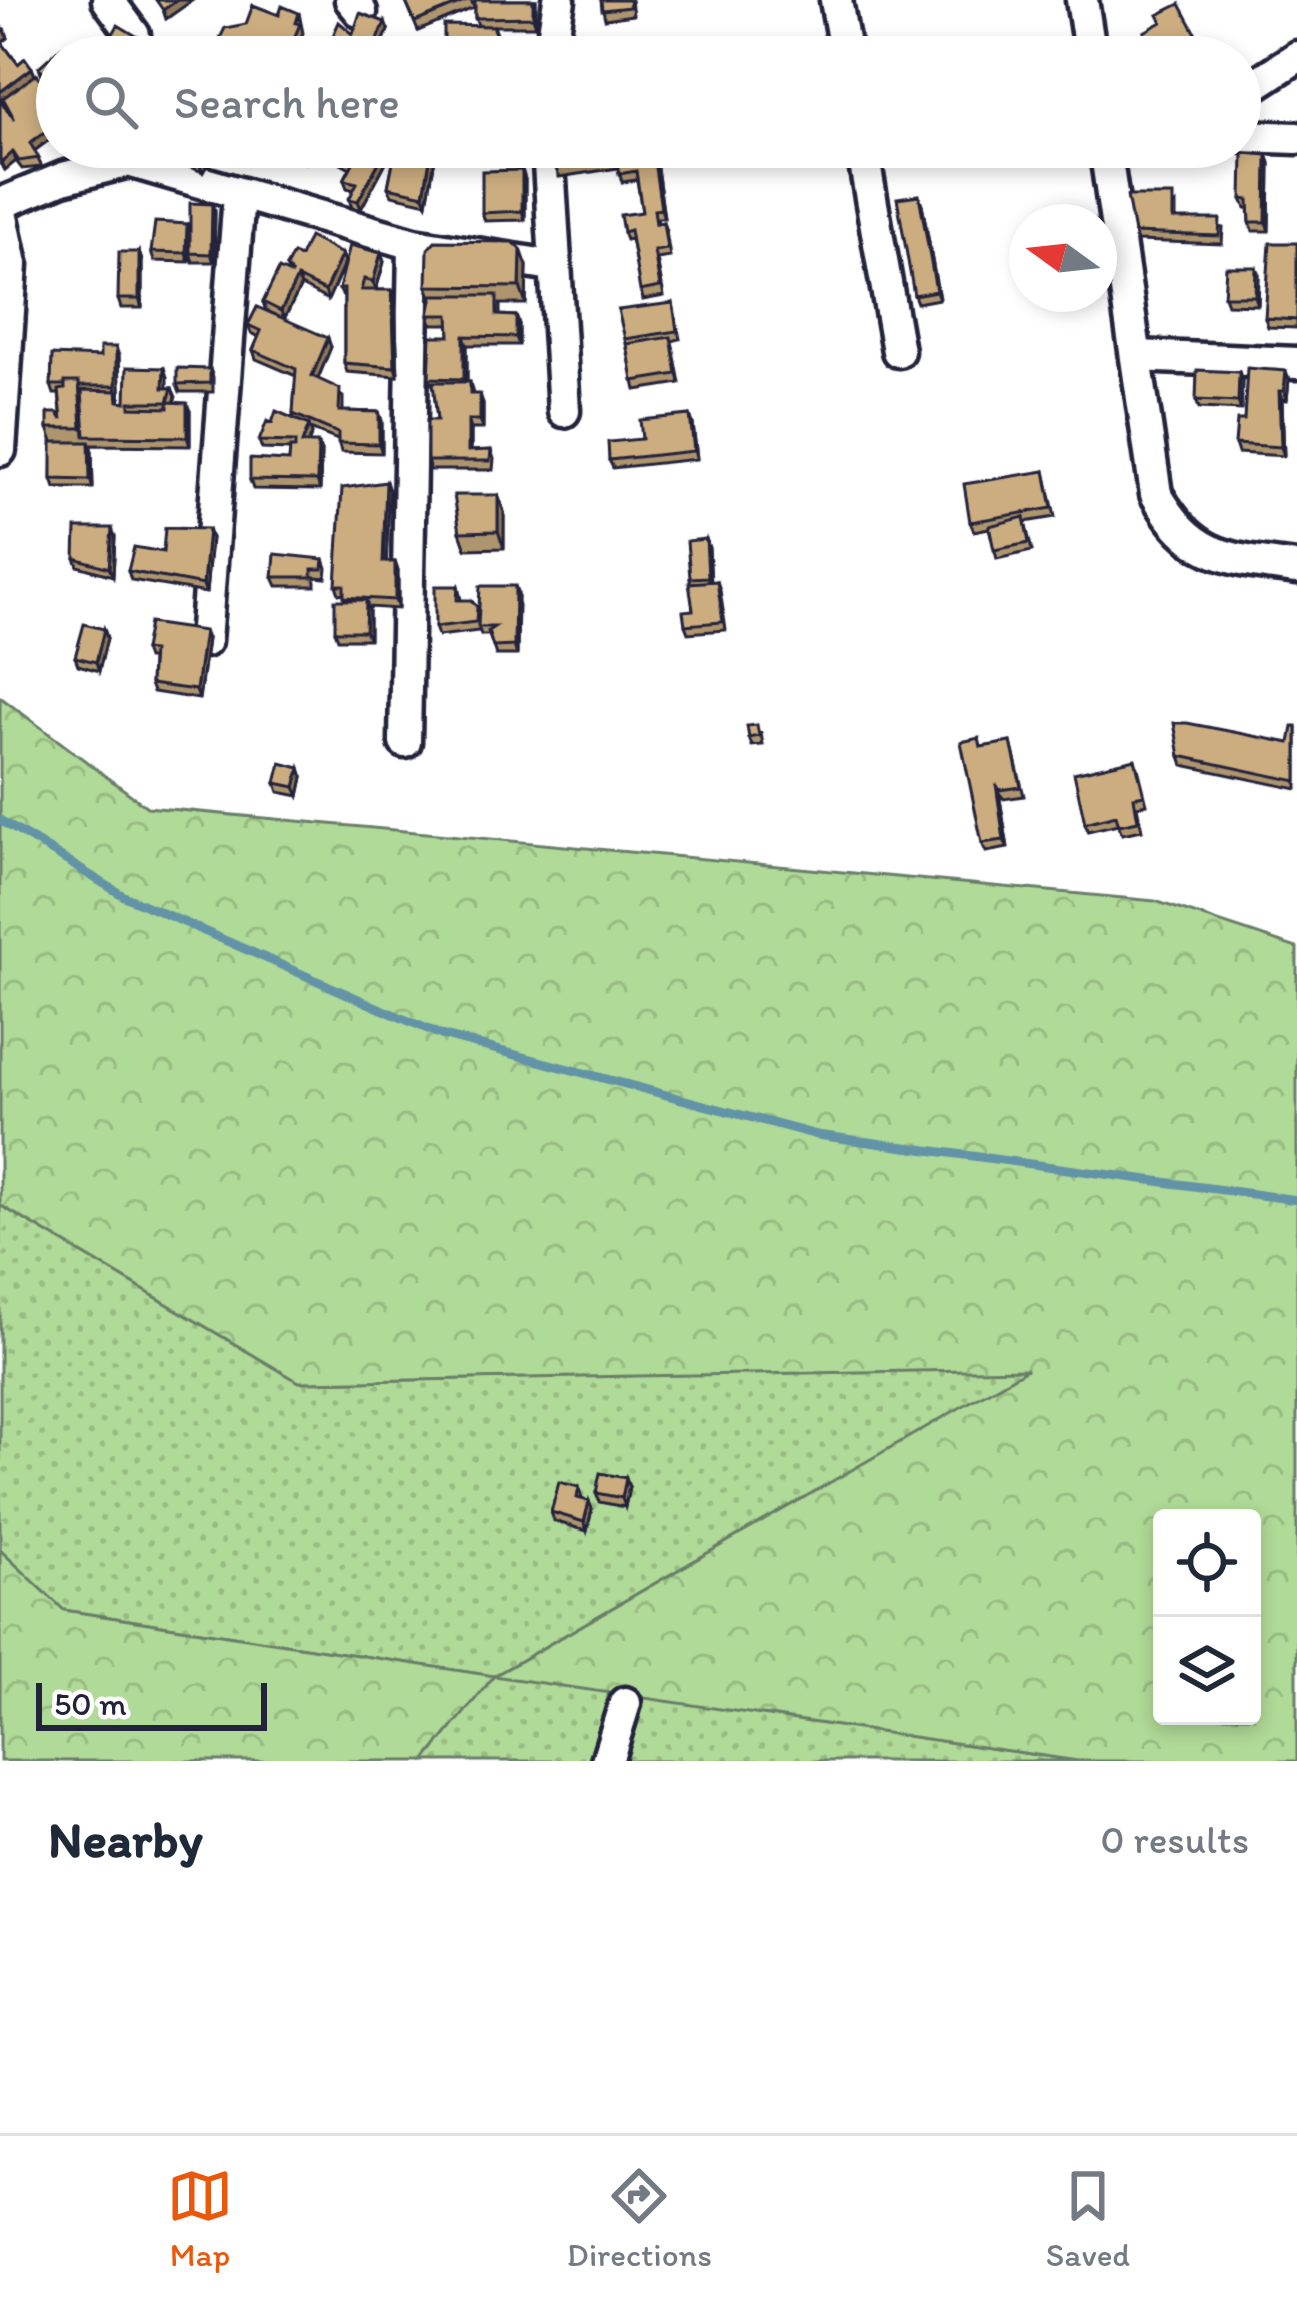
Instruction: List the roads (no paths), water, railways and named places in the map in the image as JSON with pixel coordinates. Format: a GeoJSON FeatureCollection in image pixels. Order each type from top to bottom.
{"type":"FeatureCollection","features":[{"type":"Feature","properties":{"kind":"street"},"geometry":{"type":"LineString","coordinates":[[108,0],[134,35]]}},
{"type":"Feature","properties":{"kind":"street"},"geometry":{"type":"LineString","coordinates":[[553,36],[559,0]]}},
{"type":"Feature","properties":{"kind":"street"},"geometry":{"type":"LineString","coordinates":[[836,0],[842,36]]}},
{"type":"Feature","properties":{"kind":"street"},"geometry":{"type":"LineString","coordinates":[[1082,0],[1088,36]]}},
{"type":"Feature","properties":{"kind":"street"},"geometry":{"type":"LineString","coordinates":[[1261,80],[1297,57]]}},
{"type":"Feature","properties":{"kind":"street"},"geometry":{"type":"LineString","coordinates":[[1261,137],[1297,138]]}},
{"type":"Feature","properties":{"kind":"street"},"geometry":{"type":"LineString","coordinates":[[0,450],[12,264],[0,206],[63,178],[102,168]]}},
{"type":"Feature","properties":{"kind":"street"},"geometry":{"type":"LineString","coordinates":[[151,168],[414,244],[552,266]]}},
{"type":"Feature","properties":{"kind":"street"},"geometry":{"type":"LineString","coordinates":[[549,168],[564,411]]}},
{"type":"Feature","properties":{"kind":"street"},"geometry":{"type":"LineString","coordinates":[[866,168],[898,351]]}},
{"type":"Feature","properties":{"kind":"street"},"geometry":{"type":"LineString","coordinates":[[1108,168],[1156,494],[1176,530],[1210,554],[1297,568]]}},
{"type":"Feature","properties":{"kind":"street"},"geometry":{"type":"LineString","coordinates":[[206,641],[238,195]]}},
{"type":"Feature","properties":{"kind":"street"},"geometry":{"type":"LineString","coordinates":[[405,742],[414,244]]}},
{"type":"Feature","properties":{"kind":"street"},"geometry":{"type":"LineString","coordinates":[[1137,356],[1297,363]]}},
{"type":"Feature","properties":{"kind":"street"},"geometry":{"type":"LineString","coordinates":[[607,1761],[625,1703]]}},
{"type":"Feature","properties":{"kind":"waterway"},"geometry":{"type":"LineString","coordinates":[[0,820],[124,896],[441,1035],[817,1135],[1297,1200]]}}]}
